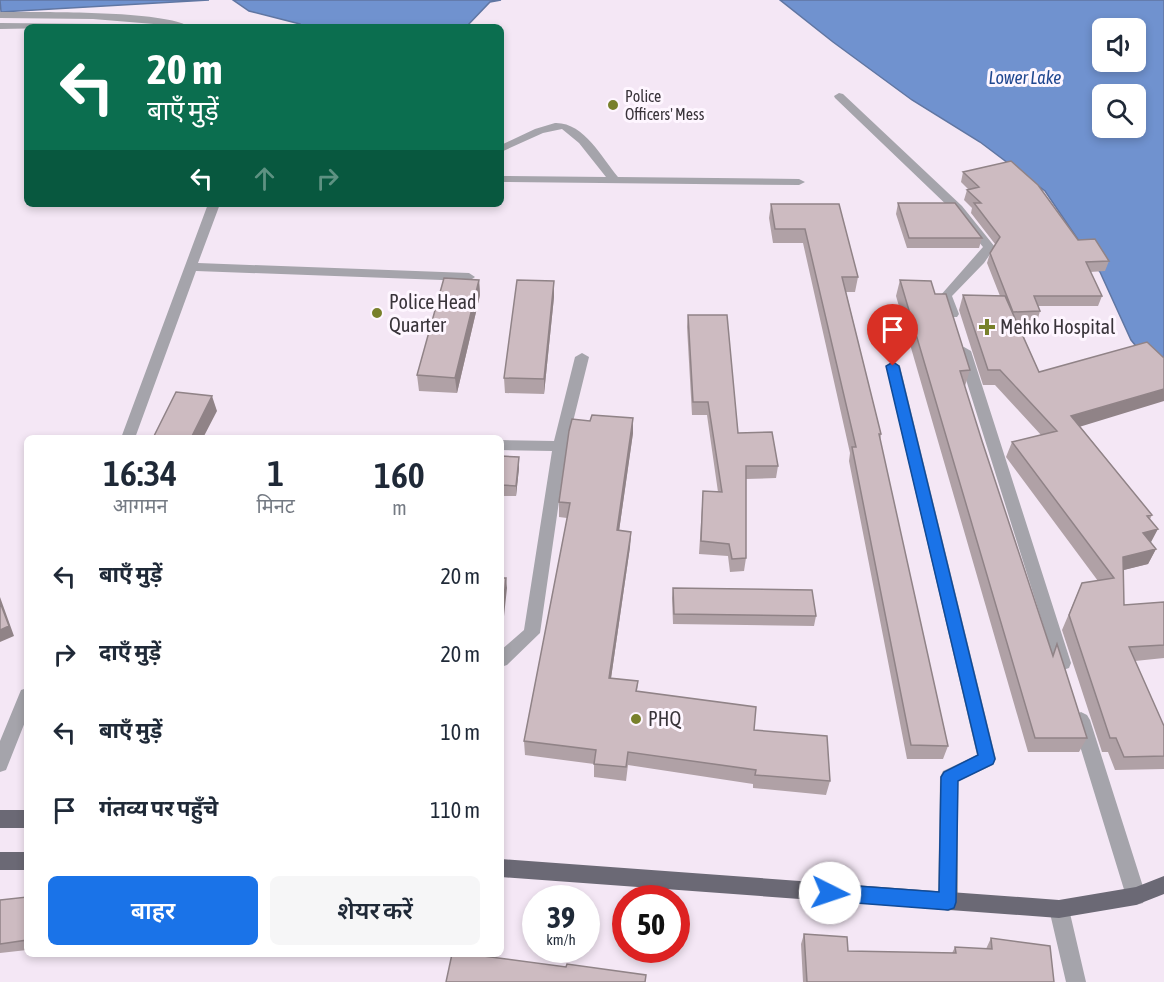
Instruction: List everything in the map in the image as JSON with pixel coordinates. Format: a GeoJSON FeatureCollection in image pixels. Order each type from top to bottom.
{"type":"FeatureCollection","features":[{"type":"Feature","properties":{"kind":"main road"},"geometry":{"type":"LineString","coordinates":[[0,819],[24,819]]}},
{"type":"Feature","properties":{"kind":"main road"},"geometry":{"type":"LineString","coordinates":[[0,861],[24,861]]}},
{"type":"Feature","properties":{"kind":"main road"},"geometry":{"type":"LineString","coordinates":[[504,868],[1059,909],[1136,896],[1164,885]]}},
{"type":"Feature","properties":{"kind":"street"},"geometry":{"type":"LineString","coordinates":[[0,15],[94,16],[154,20],[172,24]]}},
{"type":"Feature","properties":{"kind":"street"},"geometry":{"type":"LineString","coordinates":[[0,27],[24,27]]}},
{"type":"Feature","properties":{"kind":"street"},"geometry":{"type":"LineString","coordinates":[[839,96],[958,209],[988,247],[984,255],[951,287],[946,296],[1068,681]]}},
{"type":"Feature","properties":{"kind":"street"},"geometry":{"type":"LineString","coordinates":[[504,148],[550,127],[565,126],[574,132],[615,180]]}},
{"type":"Feature","properties":{"kind":"street"},"geometry":{"type":"LineString","coordinates":[[504,179],[799,182]]}},
{"type":"Feature","properties":{"kind":"street"},"geometry":{"type":"LineString","coordinates":[[129,435],[213,207]]}},
{"type":"Feature","properties":{"kind":"street"},"geometry":{"type":"LineString","coordinates":[[191,267],[469,277]]}},
{"type":"Feature","properties":{"kind":"street"},"geometry":{"type":"LineString","coordinates":[[504,657],[532,633],[560,446],[582,357]]}},
{"type":"Feature","properties":{"kind":"street"},"geometry":{"type":"LineString","coordinates":[[893,366],[987,759],[950,777],[948,902]]}},
{"type":"Feature","properties":{"kind":"street"},"geometry":{"type":"LineString","coordinates":[[504,445],[560,446]]}},
{"type":"Feature","properties":{"kind":"street"},"geometry":{"type":"LineString","coordinates":[[0,764],[24,703]]}},
{"type":"Feature","properties":{"kind":"street"},"geometry":{"type":"LineString","coordinates":[[1076,704],[1136,896]]}},
{"type":"Feature","properties":{"kind":"street"},"geometry":{"type":"LineString","coordinates":[[1059,909],[1076,982]]}},
{"type":"Feature","properties":{"kind":"water"},"geometry":{"type":"Polygon","coordinates":[[[0,0],[209,0],[1,12],[0,0]]]}},
{"type":"Feature","properties":{"kind":"water"},"geometry":{"type":"Polygon","coordinates":[[[233,0],[501,0],[490,2],[469,24],[300,24],[249,11],[233,0]]]}},
{"type":"Feature","properties":{"kind":"water","name":"Lower Lake"},"geometry":{"type":"Polygon","coordinates":[[[780,0],[1164,0],[1164,380],[1131,340],[1100,272],[1045,191],[980,142],[912,100],[780,0]]]}},
{"type":"Feature","properties":{"kind":"building"},"geometry":{"type":"Polygon","coordinates":[[[1011,161],[1038,185],[1078,240],[1095,239],[1109,261],[1086,262],[1102,296],[1034,296],[1040,311],[1013,312],[990,253],[1000,237],[974,203],[981,203],[967,190],[979,187],[963,172],[1011,161]]]}},
{"type":"Feature","properties":{"kind":"building"},"geometry":{"type":"Polygon","coordinates":[[[898,203],[955,203],[982,238],[909,238],[898,203]]]}},
{"type":"Feature","properties":{"kind":"building"},"geometry":{"type":"Polygon","coordinates":[[[771,204],[839,204],[858,277],[842,277],[881,434],[879,434],[948,746],[911,745],[852,447],[856,447],[805,229],[775,229],[771,204]]]}},
{"type":"Feature","properties":{"kind":"building"},"geometry":{"type":"Polygon","coordinates":[[[444,278],[479,280],[455,378],[417,375],[444,278]]]}},
{"type":"Feature","properties":{"kind":"building"},"geometry":{"type":"Polygon","coordinates":[[[517,280],[554,281],[544,379],[504,378],[517,280]]]}},
{"type":"Feature","properties":{"kind":"building"},"geometry":{"type":"Polygon","coordinates":[[[900,280],[931,281],[935,294],[946,294],[970,370],[960,371],[982,441],[1053,656],[1057,644],[1087,738],[1035,738],[900,280]]]}},
{"type":"Feature","properties":{"kind":"building"},"geometry":{"type":"Polygon","coordinates":[[[963,295],[1005,296],[1039,372],[1147,342],[1164,358],[1164,389],[1071,416],[1152,515],[1147,516],[1158,529],[1143,533],[1156,549],[1123,557],[1124,605],[1164,602],[1164,645],[1129,647],[1164,726],[1164,756],[1124,757],[1116,738],[1110,738],[1069,615],[1082,583],[1114,578],[1012,442],[1057,431],[1000,370],[988,370],[963,295]]]}},
{"type":"Feature","properties":{"kind":"building"},"geometry":{"type":"Polygon","coordinates":[[[688,315],[727,315],[738,433],[772,432],[778,466],[746,466],[746,558],[732,559],[729,544],[701,541],[703,491],[722,492],[708,402],[693,402],[688,315]]]}},
{"type":"Feature","properties":{"kind":"building"},"geometry":{"type":"Polygon","coordinates":[[[176,392],[212,396],[192,435],[154,435],[176,392]]]}},
{"type":"Feature","properties":{"kind":"building"},"geometry":{"type":"Polygon","coordinates":[[[592,415],[633,418],[617,530],[631,532],[609,678],[638,681],[636,691],[756,707],[754,730],[827,736],[830,781],[755,775],[756,770],[628,752],[626,767],[594,764],[596,750],[524,741],[570,503],[559,502],[569,431],[572,419],[590,421],[592,415]]]}},
{"type":"Feature","properties":{"kind":"building"},"geometry":{"type":"Polygon","coordinates":[[[504,456],[519,457],[516,486],[504,485],[504,456]]]}},
{"type":"Feature","properties":{"kind":"building"},"geometry":{"type":"Polygon","coordinates":[[[673,588],[812,590],[816,616],[674,614],[673,588]]]}},
{"type":"Feature","properties":{"kind":"building"},"geometry":{"type":"Polygon","coordinates":[[[0,602],[9,626],[0,630],[0,602]]]}},
{"type":"Feature","properties":{"kind":"building"},"geometry":{"type":"Polygon","coordinates":[[[24,897],[24,940],[0,944],[0,900],[24,897]]]}},
{"type":"Feature","properties":{"kind":"building"},"geometry":{"type":"Polygon","coordinates":[[[804,934],[847,937],[848,951],[956,953],[955,947],[992,949],[991,938],[1050,946],[1054,982],[807,982],[804,934]]]}},
{"type":"Feature","properties":{"kind":"building"},"geometry":{"type":"Polygon","coordinates":[[[451,957],[491,957],[522,961],[522,963],[566,967],[567,964],[646,975],[645,982],[446,982],[451,957]]]}},
{"type":"Feature","properties":{"kind":"place","name":"Police Officers' Mess"},"geometry":{"type":"Point","coordinates":[613,105]}},
{"type":"Feature","properties":{"kind":"place","name":"Police Head Quarter"},"geometry":{"type":"Point","coordinates":[377,313]}},
{"type":"Feature","properties":{"kind":"place","name":"Mehko Hospital"},"geometry":{"type":"Point","coordinates":[987,327]}},
{"type":"Feature","properties":{"kind":"place","name":"PHQ"},"geometry":{"type":"Point","coordinates":[636,719]}},
{"type":"Feature","properties":{"kind":"route"},"geometry":{"type":"LineString","coordinates":[[830,893],[948,902],[950,777],[987,759],[893,366]]}}]}
